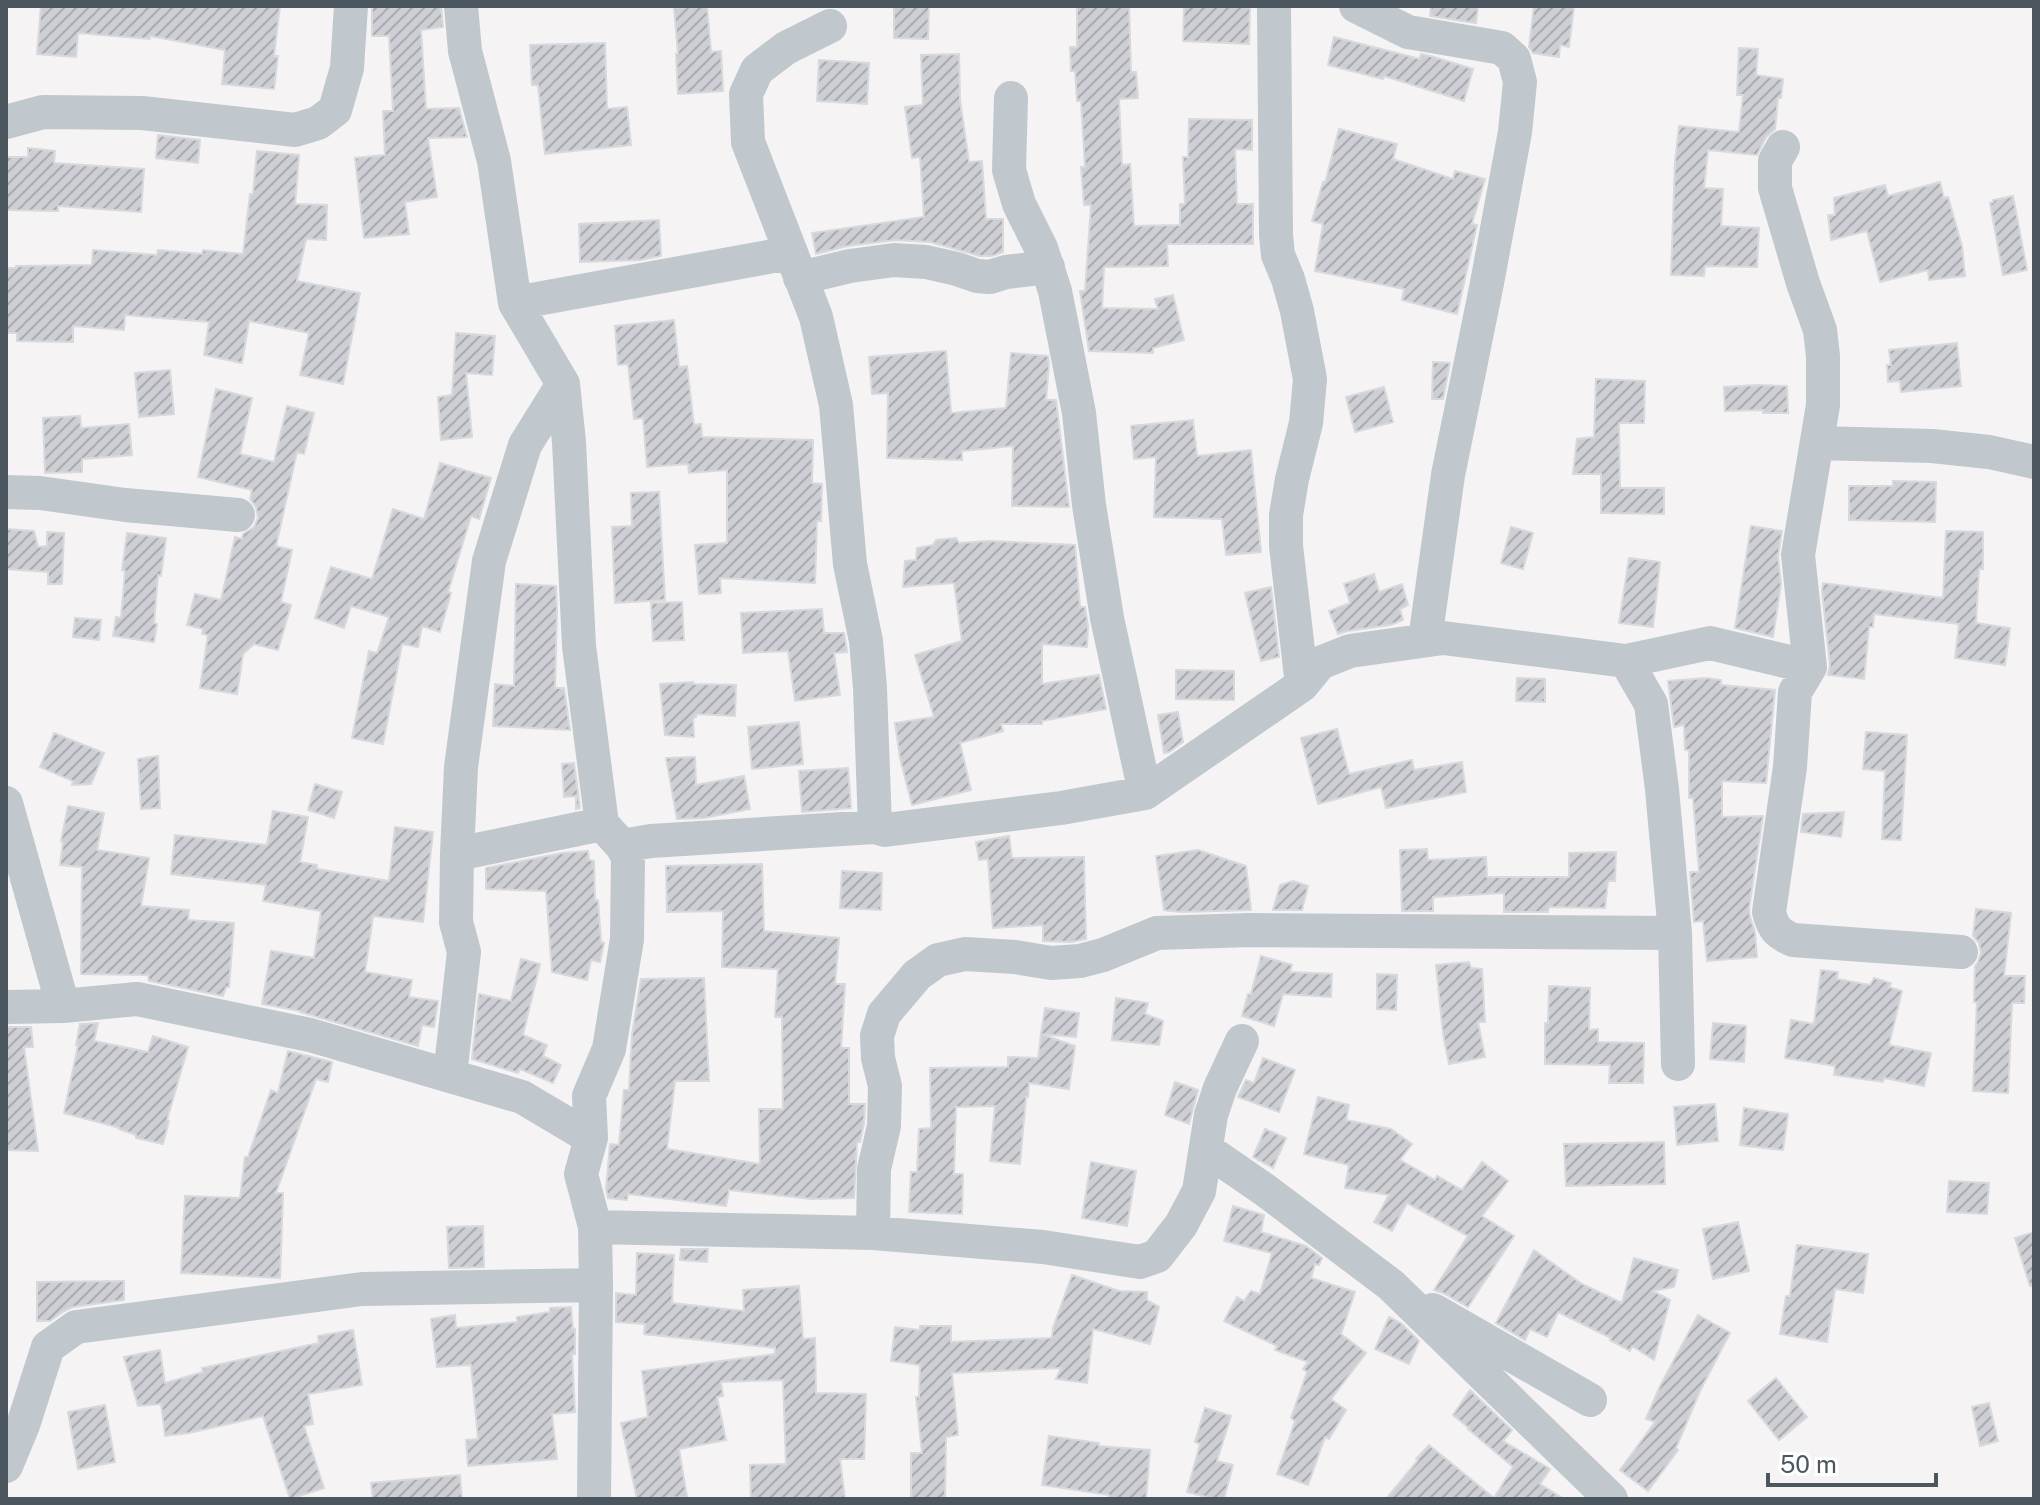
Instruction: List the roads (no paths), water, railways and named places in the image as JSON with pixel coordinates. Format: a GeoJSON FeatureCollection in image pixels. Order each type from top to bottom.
{"type":"FeatureCollection","features":[{"type":"Feature","properties":{"kind":"street"},"geometry":{"type":"LineString","coordinates":[[6,122],[43,112],[74,112],[142,113],[295,130],[318,123],[335,110],[347,68],[351,6]]}},
{"type":"Feature","properties":{"kind":"street"},"geometry":{"type":"LineString","coordinates":[[461,6],[465,51],[494,161],[515,303],[563,384],[569,442],[579,646],[612,835],[628,857],[627,939],[609,1049],[589,1096],[591,1138],[581,1174],[595,1227],[594,1499]]}},
{"type":"Feature","properties":{"kind":"street"},"geometry":{"type":"LineString","coordinates":[[1274,6],[1276,235],[1278,255],[1297,311],[1310,379],[1306,423],[1286,515],[1286,546],[1302,685]]}},
{"type":"Feature","properties":{"kind":"street"},"geometry":{"type":"LineString","coordinates":[[1356,6],[1412,19],[1502,48],[1514,59],[1520,82],[1515,132],[1493,253],[1448,475],[1425,640]]}},
{"type":"Feature","properties":{"kind":"street"},"geometry":{"type":"LineString","coordinates":[[830,26],[786,48],[757,70],[746,94],[748,142],[816,317],[836,405],[850,564],[866,641],[875,827]]}},
{"type":"Feature","properties":{"kind":"street"},"geometry":{"type":"LineString","coordinates":[[1011,98],[1009,170],[1019,204],[1041,248],[1055,291],[1079,413],[1089,505],[1107,618],[1145,793]]}},
{"type":"Feature","properties":{"kind":"street"},"geometry":{"type":"LineString","coordinates":[[1783,147],[1775,161],[1775,188],[1820,330],[1823,405],[1798,555],[1810,667],[1795,692],[1790,767],[1769,912],[1773,927],[1779,934],[1793,940],[1961,952]]}},
{"type":"Feature","properties":{"kind":"street"},"geometry":{"type":"LineString","coordinates":[[515,303],[795,266],[850,266],[894,260],[926,262],[990,277],[1048,267]]}},
{"type":"Feature","properties":{"kind":"street"},"geometry":{"type":"LineString","coordinates":[[450,1075],[464,952],[456,922],[461,767],[489,561],[525,445],[563,384]]}},
{"type":"Feature","properties":{"kind":"street"},"geometry":{"type":"LineString","coordinates":[[1818,443],[1932,446],[1989,452],[2034,462]]}},
{"type":"Feature","properties":{"kind":"street"},"geometry":{"type":"LineString","coordinates":[[6,492],[238,515]]}},
{"type":"Feature","properties":{"kind":"street"},"geometry":{"type":"LineString","coordinates":[[457,854],[612,835],[651,841],[875,827],[885,830],[1061,808],[1145,793],[1302,685],[1320,663],[1350,651],[1425,640],[1443,638],[1626,661],[1710,643],[1810,667]]}},
{"type":"Feature","properties":{"kind":"street"},"geometry":{"type":"LineString","coordinates":[[1626,661],[1651,704],[1662,789],[1675,933],[1678,1064]]}},
{"type":"Feature","properties":{"kind":"street"},"geometry":{"type":"LineString","coordinates":[[6,803],[63,1006]]}},
{"type":"Feature","properties":{"kind":"street"},"geometry":{"type":"LineString","coordinates":[[873,1233],[874,1169],[884,1126],[885,1086],[878,1058],[877,1036],[884,1014],[917,975],[938,960],[965,954],[1051,963],[1080,961],[1157,933],[1184,931],[1675,933]]}},
{"type":"Feature","properties":{"kind":"street"},"geometry":{"type":"LineString","coordinates":[[6,1007],[63,1006],[137,999],[310,1035],[522,1097],[591,1138]]}},
{"type":"Feature","properties":{"kind":"street"},"geometry":{"type":"LineString","coordinates":[[595,1227],[873,1233],[1043,1247],[1140,1262],[1157,1256],[1181,1225],[1199,1191],[1211,1115],[1242,1041]]}},
{"type":"Feature","properties":{"kind":"street"},"geometry":{"type":"LineString","coordinates":[[1207,1150],[1391,1285],[1590,1400]]}},
{"type":"Feature","properties":{"kind":"street"},"geometry":{"type":"LineString","coordinates":[[6,1466],[48,1347],[76,1327],[362,1289],[596,1285]]}},
{"type":"Feature","properties":{"kind":"street"},"geometry":{"type":"LineString","coordinates":[[1391,1285],[1611,1499]]}}]}
